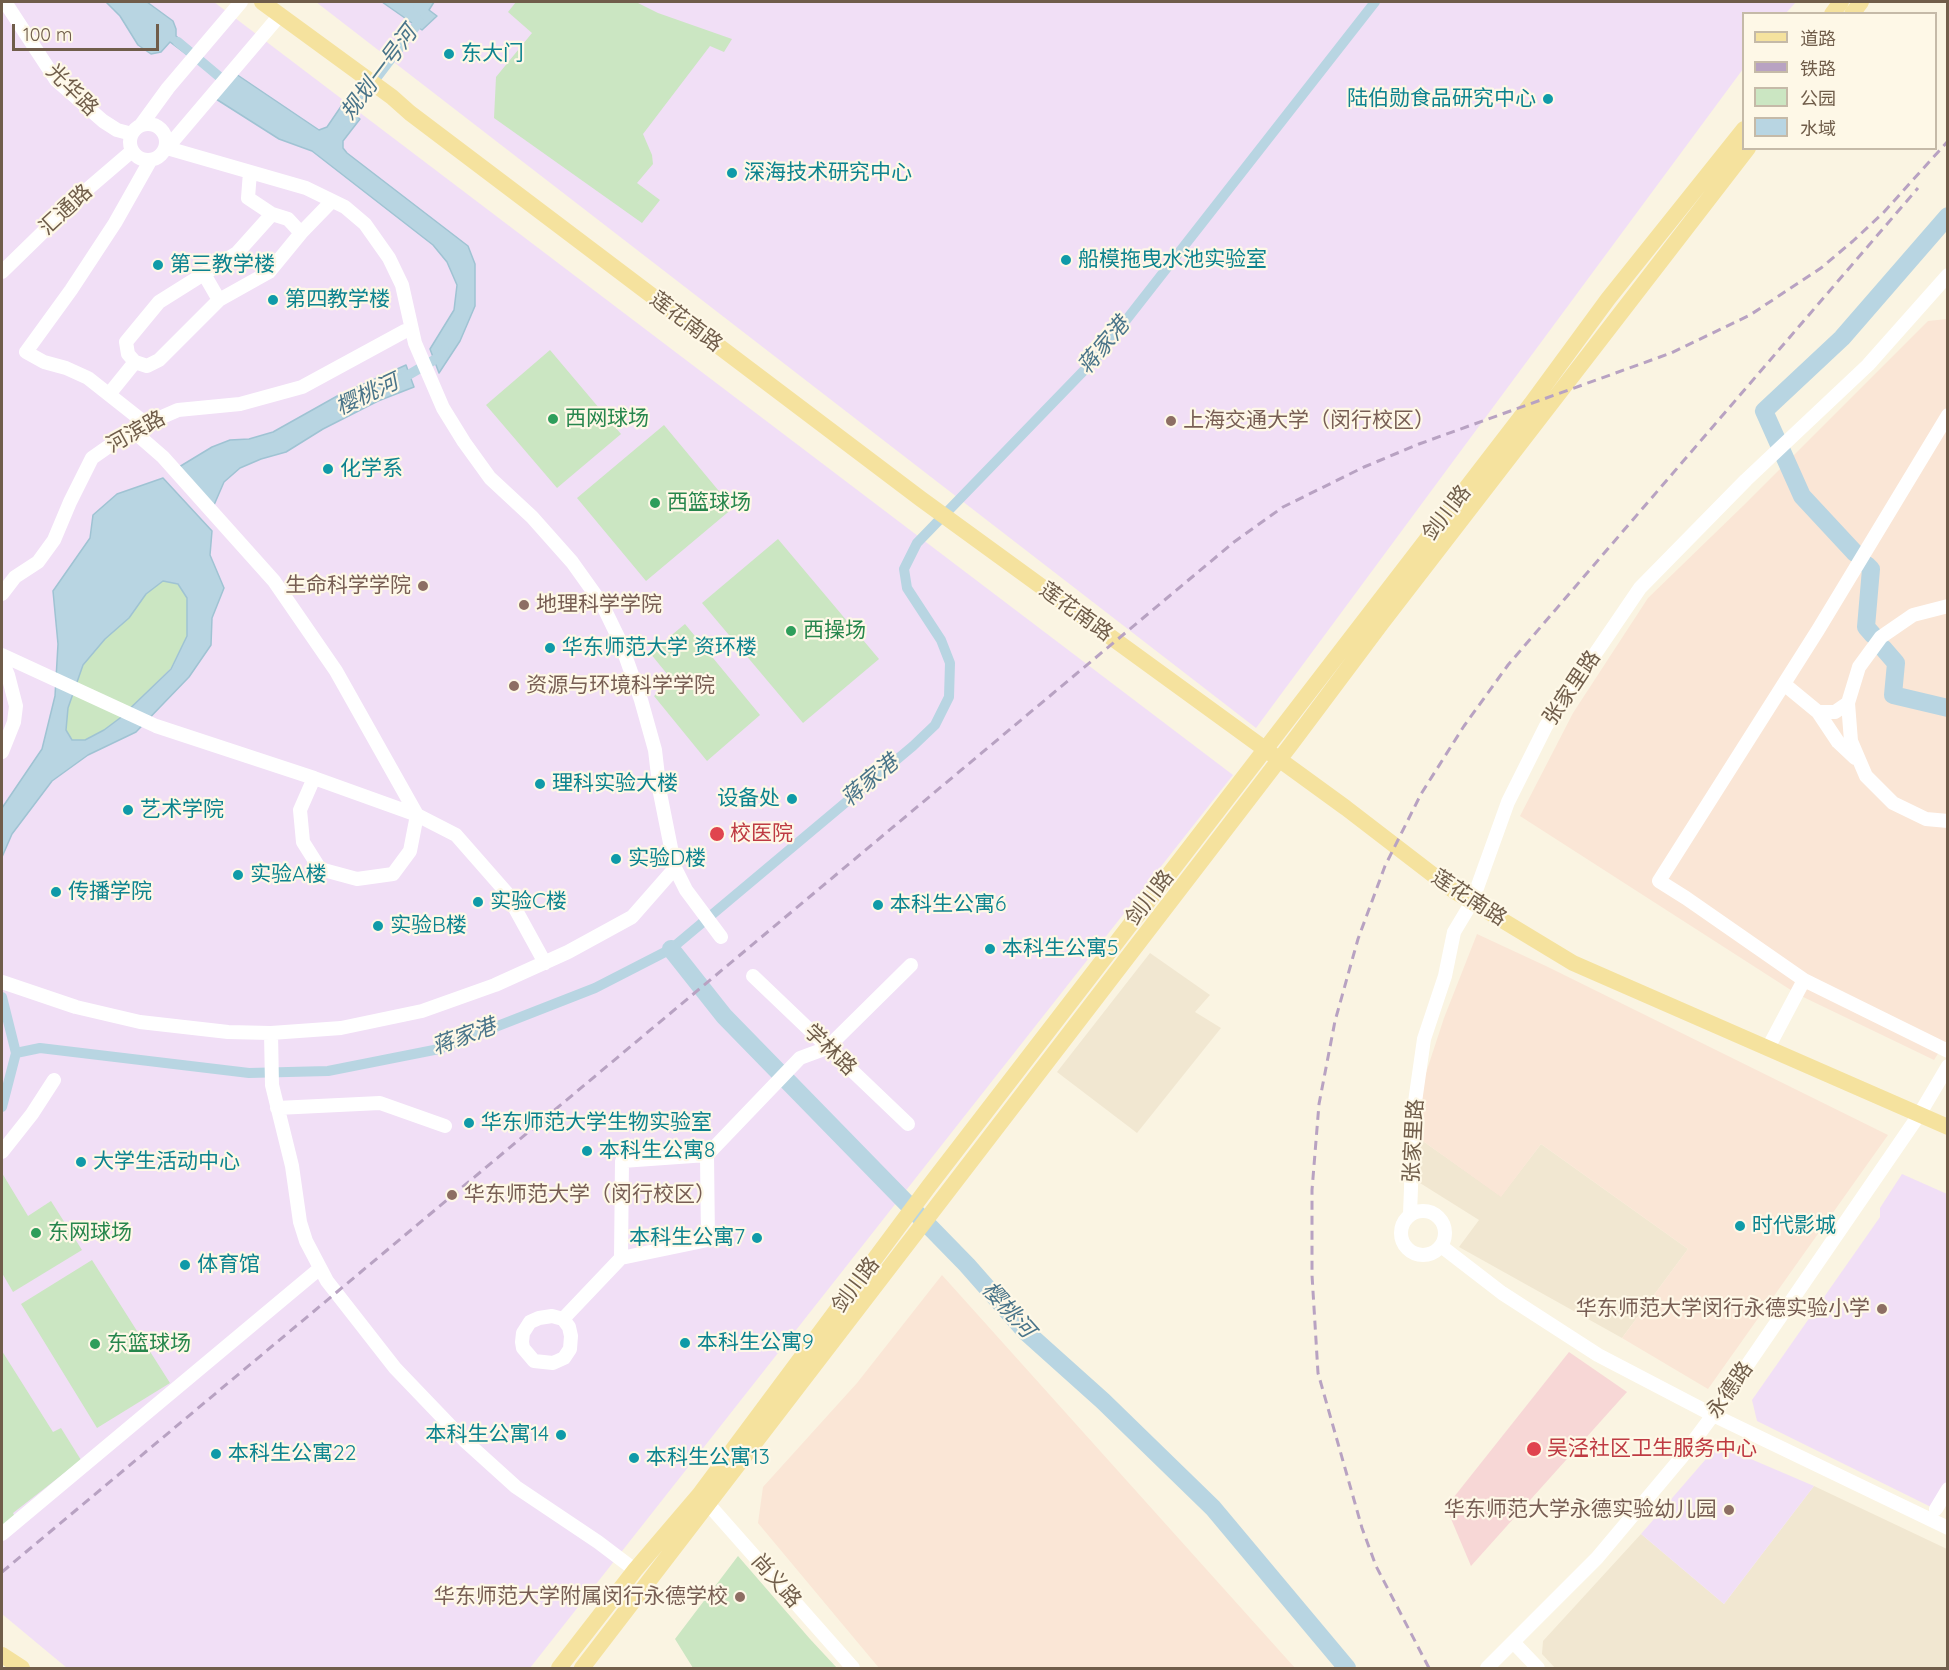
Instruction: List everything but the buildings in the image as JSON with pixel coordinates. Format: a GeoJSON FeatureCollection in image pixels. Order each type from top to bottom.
{"type":"FeatureCollection","features":[{"type":"Feature","properties":{"kind":"main road","name":"莲花南路"},"geometry":{"type":"LineString","coordinates":[[262,2],[392,97],[405,110],[921,499],[1346,807],[1454,891],[1573,963],[1947,1127]]}},
{"type":"Feature","properties":{"kind":"main road","name":"剑川路"},"geometry":{"type":"LineString","coordinates":[[582,1668],[929,1186],[1531,404],[1608,300],[1742,130]]}},
{"type":"Feature","properties":{"kind":"main road","name":"剑川路"},"geometry":{"type":"LineString","coordinates":[[559,1668],[635,1570],[704,1499],[911,1240],[1381,624],[1747,150]]}},
{"type":"Feature","properties":{"kind":"main road"},"geometry":{"type":"LineString","coordinates":[[2,1655],[22,1668]]}},
{"type":"Feature","properties":{"kind":"street","name":"光华路"},"geometry":{"type":"LineString","coordinates":[[5,2],[56,80],[103,122],[117,130],[137,130]]}},
{"type":"Feature","properties":{"kind":"street"},"geometry":{"type":"LineString","coordinates":[[241,2],[168,88],[137,130],[130,141],[132,151],[139,159],[150,161],[162,156],[280,15]]}},
{"type":"Feature","properties":{"kind":"street"},"geometry":{"type":"LineString","coordinates":[[137,130],[149,124],[158,126],[166,134],[167,148]]}},
{"type":"Feature","properties":{"kind":"street"},"geometry":{"type":"LineString","coordinates":[[167,148],[306,188],[345,207],[365,224],[389,258],[402,285],[415,343],[435,393],[464,442],[490,478],[532,517],[573,562],[602,604],[612,624],[641,700],[655,750],[660,793],[675,868],[692,898],[721,937]]}},
{"type":"Feature","properties":{"kind":"street","name":"汇通路"},"geometry":{"type":"LineString","coordinates":[[2,272],[83,193],[132,151]]}},
{"type":"Feature","properties":{"kind":"street"},"geometry":{"type":"LineString","coordinates":[[145,423],[110,393],[88,378],[66,368],[44,362],[26,352],[71,290],[115,223],[150,161]]}},
{"type":"Feature","properties":{"kind":"street"},"geometry":{"type":"LineString","coordinates":[[250,172],[248,198],[272,214],[288,219],[301,233]]}},
{"type":"Feature","properties":{"kind":"street"},"geometry":{"type":"LineString","coordinates":[[272,214],[237,254],[159,302],[126,342],[128,354],[135,363],[147,366],[159,360],[219,300],[269,272],[301,233],[332,201]]}},
{"type":"Feature","properties":{"kind":"street"},"geometry":{"type":"LineString","coordinates":[[204,274],[219,300]]}},
{"type":"Feature","properties":{"kind":"street","name":"张家里路"},"geometry":{"type":"LineString","coordinates":[[1410,1214],[1414,1109],[1425,1039],[1445,976],[1455,932],[1472,902],[1508,802],[1546,726],[1640,588],[1768,460],[1868,365],[1942,289],[1947,275]]}},
{"type":"Feature","properties":{"kind":"street","name":"河滨路"},"geometry":{"type":"LineString","coordinates":[[2,594],[15,577],[38,562],[54,540],[92,458],[132,430],[178,410],[240,404],[302,387],[405,331]]}},
{"type":"Feature","properties":{"kind":"street"},"geometry":{"type":"LineString","coordinates":[[110,393],[135,363]]}},
{"type":"Feature","properties":{"kind":"street"},"geometry":{"type":"LineString","coordinates":[[1947,415],[1784,684],[1659,881],[1804,980],[1947,1051]]}},
{"type":"Feature","properties":{"kind":"street"},"geometry":{"type":"LineString","coordinates":[[132,430],[162,457],[274,581],[336,671],[417,815],[410,851],[393,874],[357,879],[320,869],[303,842],[300,810],[314,778]]}},
{"type":"Feature","properties":{"kind":"street"},"geometry":{"type":"LineString","coordinates":[[1947,606],[1913,615],[1881,636],[1859,667],[1848,703],[1851,741],[1866,776],[1893,803],[1926,819],[1947,822]]}},
{"type":"Feature","properties":{"kind":"street"},"geometry":{"type":"LineString","coordinates":[[2,656],[156,726],[417,815],[456,835],[506,892],[545,963]]}},
{"type":"Feature","properties":{"kind":"street"},"geometry":{"type":"LineString","coordinates":[[2,662],[16,706],[14,723],[2,752]]}},
{"type":"Feature","properties":{"kind":"street"},"geometry":{"type":"LineString","coordinates":[[1784,684],[1818,712],[1838,742],[1861,764]]}},
{"type":"Feature","properties":{"kind":"street"},"geometry":{"type":"LineString","coordinates":[[1818,712],[1835,712],[1848,703]]}},
{"type":"Feature","properties":{"kind":"street"},"geometry":{"type":"LineString","coordinates":[[2,982],[76,1007],[140,1022],[228,1032],[271,1033],[341,1028],[422,1011],[495,985],[568,952],[632,917],[675,868]]}},
{"type":"Feature","properties":{"kind":"street"},"geometry":{"type":"LineString","coordinates":[[621,1258],[622,1161],[707,1155],[800,1058],[827,1048],[911,965]]}},
{"type":"Feature","properties":{"kind":"street","name":"学林路"},"geometry":{"type":"LineString","coordinates":[[753,976],[908,1124]]}},
{"type":"Feature","properties":{"kind":"street"},"geometry":{"type":"LineString","coordinates":[[1768,1048],[1804,980]]}},
{"type":"Feature","properties":{"kind":"street"},"geometry":{"type":"LineString","coordinates":[[271,1033],[270,1054],[276,1103],[292,1166],[300,1222],[306,1241],[327,1281],[395,1368],[464,1440],[516,1487],[635,1570]]}},
{"type":"Feature","properties":{"kind":"street","name":"永德路"},"geometry":{"type":"LineString","coordinates":[[1487,1668],[1597,1558],[1681,1458],[1919,1115],[1947,1066]]}},
{"type":"Feature","properties":{"kind":"street"},"geometry":{"type":"LineString","coordinates":[[2,1152],[32,1114],[54,1080]]}},
{"type":"Feature","properties":{"kind":"street"},"geometry":{"type":"LineString","coordinates":[[276,1103],[380,1103],[445,1126]]}},
{"type":"Feature","properties":{"kind":"street"},"geometry":{"type":"LineString","coordinates":[[563,1319],[621,1258],[708,1240],[707,1155]]}},
{"type":"Feature","properties":{"kind":"street"},"geometry":{"type":"LineString","coordinates":[[1424,1210],[1431,1211],[1442,1220],[1446,1233],[1441,1246],[1428,1255],[1420,1255],[1407,1248],[1401,1235],[1401,1227],[1410,1214],[1424,1210]]}},
{"type":"Feature","properties":{"kind":"street"},"geometry":{"type":"LineString","coordinates":[[1441,1246],[1502,1293],[1598,1355],[1713,1415],[1947,1528]]}},
{"type":"Feature","properties":{"kind":"street"},"geometry":{"type":"LineString","coordinates":[[2,1534],[319,1269]]}},
{"type":"Feature","properties":{"kind":"street"},"geometry":{"type":"LineString","coordinates":[[1936,1509],[1947,1489]]}},
{"type":"Feature","properties":{"kind":"street","name":"尚义路"},"geometry":{"type":"LineString","coordinates":[[704,1499],[853,1668]]}},
{"type":"Feature","properties":{"kind":"street"},"geometry":{"type":"LineString","coordinates":[[1514,1643],[1538,1668]]}},
{"type":"Feature","properties":{"kind":"shaded area","name":"华东师范大学（闵行校区）"},"geometry":{"type":"Polygon","coordinates":[[[2,2],[214,2],[1233,775],[530,1668],[67,1668],[2,1614],[2,2]]]}},
{"type":"Feature","properties":{"kind":"shaded area","name":"上海交通大学（闵行校区）"},"geometry":{"type":"Polygon","coordinates":[[[316,2],[1796,2],[1787,12],[1742,12],[1742,70],[1256,728],[316,2]]]}},
{"type":"Feature","properties":{"kind":"shaded area"},"geometry":{"type":"Polygon","coordinates":[[[1947,319],[1948,1038],[1934,1060],[1797,994],[1520,816],[1573,713],[1648,598],[1928,321],[1947,319]]]}},
{"type":"Feature","properties":{"kind":"shaded area"},"geometry":{"type":"Polygon","coordinates":[[[1477,934],[1888,1135],[1708,1389],[1622,1338],[1688,1249],[1541,1144],[1501,1197],[1420,1139],[1421,1088],[1444,1018],[1477,934]]]}},
{"type":"Feature","properties":{"kind":"shaded area"},"geometry":{"type":"Polygon","coordinates":[[[1150,953],[1210,995],[1195,1012],[1221,1028],[1137,1133],[1057,1072],[1150,953]]]}},
{"type":"Feature","properties":{"kind":"shaded area"},"geometry":{"type":"Polygon","coordinates":[[[1420,1139],[1501,1196],[1541,1144],[1688,1249],[1622,1338],[1459,1247],[1479,1220],[1420,1183],[1420,1139]]]}},
{"type":"Feature","properties":{"kind":"shaded area","name":"华东师范大学闵行永德实验小学"},"geometry":{"type":"Polygon","coordinates":[[[1902,1174],[1947,1194],[1947,1481],[1931,1507],[1757,1421],[1752,1400],[1880,1217],[1880,1208],[1902,1174]]]}},
{"type":"Feature","properties":{"kind":"shaded area"},"geometry":{"type":"Polygon","coordinates":[[[942,1275],[1295,1668],[879,1668],[758,1523],[763,1487],[857,1383],[942,1275]]]}},
{"type":"Feature","properties":{"kind":"shaded area","name":"吴泾社区卫生服务中心"},"geometry":{"type":"Polygon","coordinates":[[[1569,1352],[1627,1392],[1471,1566],[1446,1507],[1569,1352]]]}},
{"type":"Feature","properties":{"kind":"shaded area","name":"华东师范大学永德实验幼儿园"},"geometry":{"type":"Polygon","coordinates":[[[1718,1445],[1814,1486],[1724,1604],[1641,1534],[1718,1445]]]}},
{"type":"Feature","properties":{"kind":"shaded area"},"geometry":{"type":"Polygon","coordinates":[[[1814,1486],[1947,1549],[1947,1668],[1555,1668],[1542,1654],[1543,1641],[1641,1534],[1724,1604],[1814,1486]]]}},
{"type":"Feature","properties":{"kind":"green space"},"geometry":{"type":"Polygon","coordinates":[[[516,2],[636,2],[658,13],[732,39],[724,52],[710,46],[643,134],[652,155],[653,164],[637,183],[660,200],[642,223],[494,118],[496,77],[532,33],[508,12],[516,2]]]}},
{"type":"Feature","properties":{"kind":"green space","name":"西网球场"},"geometry":{"type":"Polygon","coordinates":[[[550,350],[621,434],[557,488],[486,405],[550,350]]]}},
{"type":"Feature","properties":{"kind":"green space","name":"西篮球场"},"geometry":{"type":"Polygon","coordinates":[[[664,425],[733,508],[646,581],[577,498],[664,425]]]}},
{"type":"Feature","properties":{"kind":"green space","name":"西操场"},"geometry":{"type":"Polygon","coordinates":[[[778,539],[879,659],[803,723],[702,603],[778,539]]]}},
{"type":"Feature","properties":{"kind":"green space"},"geometry":{"type":"Polygon","coordinates":[[[163,581],[178,584],[187,598],[187,636],[171,668],[120,718],[104,730],[85,740],[72,740],[65,729],[68,708],[83,665],[105,639],[129,618],[146,594],[163,581]]]}},
{"type":"Feature","properties":{"kind":"green space"},"geometry":{"type":"Polygon","coordinates":[[[685,624],[760,715],[707,761],[654,696],[672,680],[650,653],[685,624]]]}},
{"type":"Feature","properties":{"kind":"green space","name":"东网球场"},"geometry":{"type":"Polygon","coordinates":[[[2,1173],[28,1216],[51,1201],[82,1250],[13,1292],[2,1273],[2,1173]]]}},
{"type":"Feature","properties":{"kind":"green space","name":"东篮球场"},"geometry":{"type":"Polygon","coordinates":[[[92,1260],[170,1383],[97,1428],[21,1304],[92,1260]]]}},
{"type":"Feature","properties":{"kind":"green space"},"geometry":{"type":"Polygon","coordinates":[[[2,1351],[53,1432],[61,1428],[81,1460],[13,1513],[15,1517],[2,1525],[2,1351]]]}},
{"type":"Feature","properties":{"kind":"green space","name":"华东师范大学附属闵行永德学校"},"geometry":{"type":"Polygon","coordinates":[[[738,1556],[837,1668],[693,1668],[675,1639],[738,1556]]]}},
{"type":"Feature","properties":{"kind":"water"},"geometry":{"type":"Polygon","coordinates":[[[106,2],[147,2],[173,21],[176,36],[191,48],[186,54],[170,42],[161,52],[151,54],[138,45],[120,16],[106,2]]]}},
{"type":"Feature","properties":{"kind":"water"},"geometry":{"type":"Polygon","coordinates":[[[382,2],[434,2],[429,10],[437,16],[422,30],[382,2]]]}},
{"type":"Feature","properties":{"kind":"water"},"geometry":{"type":"Polygon","coordinates":[[[236,74],[319,130],[327,127],[342,105],[360,119],[343,141],[343,148],[347,153],[468,246],[475,264],[475,306],[460,341],[439,373],[430,349],[454,310],[457,285],[447,262],[433,245],[312,151],[279,139],[216,99],[236,74]]]}},
{"type":"Feature","properties":{"kind":"water"},"geometry":{"type":"Polygon","coordinates":[[[406,365],[414,387],[378,401],[323,429],[286,452],[240,468],[224,482],[214,505],[179,467],[212,447],[230,440],[249,439],[273,432],[339,395],[406,365]]]}},
{"type":"Feature","properties":{"kind":"water"},"geometry":{"type":"Polygon","coordinates":[[[163,478],[212,531],[210,555],[224,588],[212,618],[211,645],[189,677],[136,732],[88,755],[52,781],[12,834],[2,857],[2,808],[42,749],[55,696],[58,644],[53,591],[90,538],[93,515],[117,494],[163,478]],[[163,581],[146,594],[129,618],[105,639],[83,665],[68,708],[66,730],[72,740],[85,740],[104,730],[120,718],[171,669],[187,636],[187,598],[178,584],[163,581]]]}},
{"type":"Feature","properties":{"kind":"waterway","name":"规划一号河"},"geometry":{"type":"LineString","coordinates":[[342,123],[419,22],[405,6],[410,2]]}},
{"type":"Feature","properties":{"kind":"waterway","name":"蒋家港"},"geometry":{"type":"LineString","coordinates":[[2,1107],[16,1053],[40,1048],[249,1073],[328,1071],[439,1049],[595,988],[671,949],[935,725],[949,697],[950,663],[941,640],[907,588],[904,569],[917,543],[1098,356],[1375,2]]}},
{"type":"Feature","properties":{"kind":"waterway","name":"樱桃河"},"geometry":{"type":"LineString","coordinates":[[178,42],[228,84]]}},
{"type":"Feature","properties":{"kind":"waterway"},"geometry":{"type":"LineString","coordinates":[[1855,553],[1802,496],[1764,411],[1842,338],[1948,216]]}},
{"type":"Feature","properties":{"kind":"waterway","name":"樱桃河"},"geometry":{"type":"LineString","coordinates":[[398,381],[441,356],[444,350]]}},
{"type":"Feature","properties":{"kind":"waterway"},"geometry":{"type":"LineString","coordinates":[[1867,565],[1871,569],[1866,627],[1873,635]]}},
{"type":"Feature","properties":{"kind":"waterway"},"geometry":{"type":"LineString","coordinates":[[1883,648],[1896,663],[1893,695],[1948,708]]}},
{"type":"Feature","properties":{"kind":"waterway","name":"樱桃河"},"geometry":{"type":"LineString","coordinates":[[671,949],[724,1016],[967,1265],[1026,1332],[1103,1401],[1213,1508],[1347,1668]]}},
{"type":"Feature","properties":{"kind":"waterway","name":"樱桃河"},"geometry":{"type":"LineString","coordinates":[[2,997],[16,1053]]}},
{"type":"Feature","properties":{"kind":"railway"},"geometry":{"type":"LineString","coordinates":[[2,1572],[1234,542],[1283,507],[1364,467],[1419,444],[1671,353],[1750,315],[1821,268],[1853,241],[1884,212],[1948,141]]}},
{"type":"Feature","properties":{"kind":"railway"},"geometry":{"type":"LineString","coordinates":[[1429,1668],[1376,1566],[1362,1528],[1318,1373],[1312,1275],[1312,1190],[1319,1104],[1335,1021],[1358,939],[1385,866],[1421,794],[1464,726],[1508,665],[1918,188]]}},
{"type":"Feature","properties":{"kind":"place","name":"东大门"},"geometry":{"type":"Point","coordinates":[449,54]}},
{"type":"Feature","properties":{"kind":"place","name":"陆伯勋食品研究中心"},"geometry":{"type":"Point","coordinates":[1548,99]}},
{"type":"Feature","properties":{"kind":"place","name":"深海技术研究中心"},"geometry":{"type":"Point","coordinates":[732,173]}},
{"type":"Feature","properties":{"kind":"place","name":"船模拖曳水池实验室"},"geometry":{"type":"Point","coordinates":[1066,260]}},
{"type":"Feature","properties":{"kind":"place","name":"第三教学楼"},"geometry":{"type":"Point","coordinates":[158,265]}},
{"type":"Feature","properties":{"kind":"place","name":"第四教学楼"},"geometry":{"type":"Point","coordinates":[273,300]}},
{"type":"Feature","properties":{"kind":"place","name":"西网球场"},"geometry":{"type":"Point","coordinates":[553,419]}},
{"type":"Feature","properties":{"kind":"place","name":"上海交通大学（闵行校区）"},"geometry":{"type":"Point","coordinates":[1171,421]}},
{"type":"Feature","properties":{"kind":"place","name":"化学系"},"geometry":{"type":"Point","coordinates":[328,469]}},
{"type":"Feature","properties":{"kind":"place","name":"西篮球场"},"geometry":{"type":"Point","coordinates":[655,503]}},
{"type":"Feature","properties":{"kind":"place","name":"生命科学学院"},"geometry":{"type":"Point","coordinates":[423,586]}},
{"type":"Feature","properties":{"kind":"place","name":"地理科学学院"},"geometry":{"type":"Point","coordinates":[524,605]}},
{"type":"Feature","properties":{"kind":"place","name":"西操场"},"geometry":{"type":"Point","coordinates":[791,631]}},
{"type":"Feature","properties":{"kind":"place","name":"华东师范大学 资环楼"},"geometry":{"type":"Point","coordinates":[550,648]}},
{"type":"Feature","properties":{"kind":"place","name":"资源与环境科学学院"},"geometry":{"type":"Point","coordinates":[514,686]}},
{"type":"Feature","properties":{"kind":"place","name":"理科实验大楼"},"geometry":{"type":"Point","coordinates":[540,784]}},
{"type":"Feature","properties":{"kind":"place","name":"设备处"},"geometry":{"type":"Point","coordinates":[792,799]}},
{"type":"Feature","properties":{"kind":"place","name":"艺术学院"},"geometry":{"type":"Point","coordinates":[128,810]}},
{"type":"Feature","properties":{"kind":"place","name":"校医院"},"geometry":{"type":"Point","coordinates":[717,834]}},
{"type":"Feature","properties":{"kind":"place","name":"实验D楼"},"geometry":{"type":"Point","coordinates":[616,859]}},
{"type":"Feature","properties":{"kind":"place","name":"实验A楼"},"geometry":{"type":"Point","coordinates":[238,875]}},
{"type":"Feature","properties":{"kind":"place","name":"传播学院"},"geometry":{"type":"Point","coordinates":[56,892]}},
{"type":"Feature","properties":{"kind":"place","name":"实验C楼"},"geometry":{"type":"Point","coordinates":[478,902]}},
{"type":"Feature","properties":{"kind":"place","name":"本科生公寓6"},"geometry":{"type":"Point","coordinates":[878,905]}},
{"type":"Feature","properties":{"kind":"place","name":"实验B楼"},"geometry":{"type":"Point","coordinates":[378,926]}},
{"type":"Feature","properties":{"kind":"place","name":"本科生公寓5"},"geometry":{"type":"Point","coordinates":[990,949]}},
{"type":"Feature","properties":{"kind":"place","name":"华东师范大学生物实验室"},"geometry":{"type":"Point","coordinates":[469,1123]}},
{"type":"Feature","properties":{"kind":"place","name":"本科生公寓8"},"geometry":{"type":"Point","coordinates":[587,1151]}},
{"type":"Feature","properties":{"kind":"place","name":"大学生活动中心"},"geometry":{"type":"Point","coordinates":[81,1162]}},
{"type":"Feature","properties":{"kind":"place","name":"华东师范大学（闵行校区）"},"geometry":{"type":"Point","coordinates":[452,1195]}},
{"type":"Feature","properties":{"kind":"place","name":"时代影城"},"geometry":{"type":"Point","coordinates":[1740,1226]}},
{"type":"Feature","properties":{"kind":"place","name":"东网球场"},"geometry":{"type":"Point","coordinates":[36,1233]}},
{"type":"Feature","properties":{"kind":"place","name":"本科生公寓7"},"geometry":{"type":"Point","coordinates":[757,1238]}},
{"type":"Feature","properties":{"kind":"place","name":"体育馆"},"geometry":{"type":"Point","coordinates":[185,1265]}},
{"type":"Feature","properties":{"kind":"place","name":"华东师范大学闵行永德实验小学"},"geometry":{"type":"Point","coordinates":[1882,1309]}},
{"type":"Feature","properties":{"kind":"place","name":"本科生公寓9"},"geometry":{"type":"Point","coordinates":[685,1343]}},
{"type":"Feature","properties":{"kind":"place","name":"东篮球场"},"geometry":{"type":"Point","coordinates":[95,1344]}},
{"type":"Feature","properties":{"kind":"place","name":"本科生公寓14"},"geometry":{"type":"Point","coordinates":[561,1435]}},
{"type":"Feature","properties":{"kind":"place","name":"吴泾社区卫生服务中心"},"geometry":{"type":"Point","coordinates":[1534,1449]}},
{"type":"Feature","properties":{"kind":"place","name":"本科生公寓22"},"geometry":{"type":"Point","coordinates":[216,1454]}},
{"type":"Feature","properties":{"kind":"place","name":"本科生公寓13"},"geometry":{"type":"Point","coordinates":[634,1458]}},
{"type":"Feature","properties":{"kind":"place","name":"华东师范大学永德实验幼儿园"},"geometry":{"type":"Point","coordinates":[1729,1510]}},
{"type":"Feature","properties":{"kind":"place","name":"华东师范大学附属闵行永德学校"},"geometry":{"type":"Point","coordinates":[740,1597]}}]}
